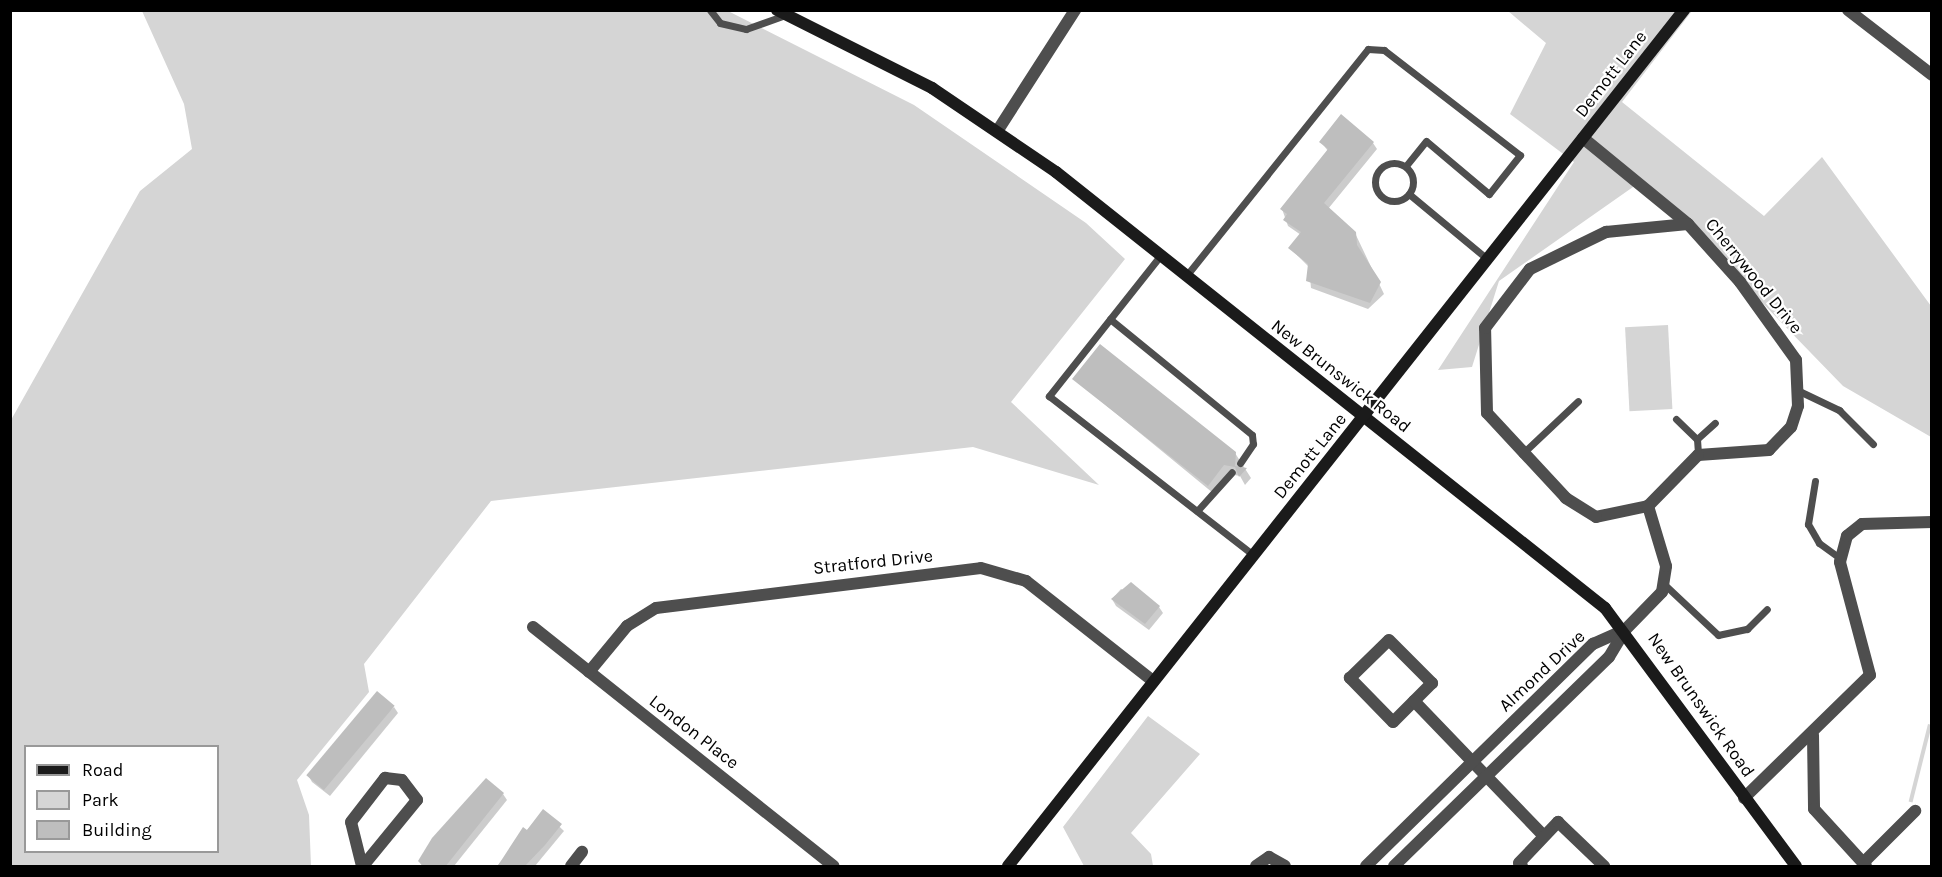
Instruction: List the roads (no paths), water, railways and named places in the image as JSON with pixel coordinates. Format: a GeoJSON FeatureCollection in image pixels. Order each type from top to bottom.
{"type":"FeatureCollection","features":[{"type":"Feature","properties":{"kind":"street"},"geometry":{"type":"LineString","coordinates":[[998,130],[1075,10]]}},
{"type":"Feature","properties":{"kind":"street","name":"Demott Lane"},"geometry":{"type":"LineString","coordinates":[[1008,867],[1152,681],[1364,417],[1486,258],[1684,10]]}},
{"type":"Feature","properties":{"kind":"street"},"geometry":{"type":"LineString","coordinates":[[1848,10],[1932,75]]}},
{"type":"Feature","properties":{"kind":"street","name":"New Brunswick Road"},"geometry":{"type":"LineString","coordinates":[[782,12],[932,88],[998,130],[1597,601],[1625,630],[1796,867]]}},
{"type":"Feature","properties":{"kind":"street","name":"Cherrywood Drive"},"geometry":{"type":"LineString","coordinates":[[1584,138],[1688,224],[1787,344],[1796,360],[1797,390],[1791,427],[1769,450],[1698,455]]}},
{"type":"Feature","properties":{"kind":"street","name":"Cherrywood Drive"},"geometry":{"type":"LineString","coordinates":[[1648,506],[1596,517],[1566,498],[1492,422],[1484,404],[1489,318],[1530,269],[1606,232],[1688,224]]}},
{"type":"Feature","properties":{"kind":"street"},"geometry":{"type":"LineString","coordinates":[[1625,630],[1665,585],[1666,566],[1648,506],[1698,455]]}},
{"type":"Feature","properties":{"kind":"street"},"geometry":{"type":"LineString","coordinates":[[1744,798],[1813,735],[1870,675],[1840,558],[1847,536],[1862,524],[1932,522]]}},
{"type":"Feature","properties":{"kind":"street","name":"Stratford Drive"},"geometry":{"type":"LineString","coordinates":[[589,672],[627,626],[665,605],[981,568],[1026,581],[1152,681]]}},
{"type":"Feature","properties":{"kind":"street","name":"London Place"},"geometry":{"type":"LineString","coordinates":[[533,627],[834,867]]}},
{"type":"Feature","properties":{"kind":"street","name":"Almond Drive"},"geometry":{"type":"LineString","coordinates":[[1366,867],[1593,644],[1625,630]]}},
{"type":"Feature","properties":{"kind":"street","name":"Almond Drive"},"geometry":{"type":"LineString","coordinates":[[1394,867],[1609,657],[1625,630]]}},
{"type":"Feature","properties":{"kind":"street"},"geometry":{"type":"LineString","coordinates":[[1389,640],[1432,683],[1414,701],[1393,722],[1350,678],[1389,640]]}},
{"type":"Feature","properties":{"kind":"street"},"geometry":{"type":"LineString","coordinates":[[1414,701],[1544,836]]}},
{"type":"Feature","properties":{"kind":"street"},"geometry":{"type":"LineString","coordinates":[[1813,735],[1814,810],[1864,865],[1915,811]]}},
{"type":"Feature","properties":{"kind":"street"},"geometry":{"type":"LineString","coordinates":[[385,778],[402,780],[417,800],[362,867],[351,822],[385,778]]}},
{"type":"Feature","properties":{"kind":"street"},"geometry":{"type":"LineString","coordinates":[[1522,867],[1519,863],[1558,822],[1604,867]]}},
{"type":"Feature","properties":{"kind":"street"},"geometry":{"type":"LineString","coordinates":[[572,867],[582,852]]}},
{"type":"Feature","properties":{"kind":"street"},"geometry":{"type":"LineString","coordinates":[[1256,867],[1269,857],[1285,867]]}},
{"type":"Feature","properties":{"kind":"lane"},"geometry":{"type":"LineString","coordinates":[[710,10],[720,23],[746,29],[782,12]]}},
{"type":"Feature","properties":{"kind":"lane"},"geometry":{"type":"LineString","coordinates":[[1186,276],[1368,49],[1384,50],[1520,155],[1489,194],[1426,141],[1406,166],[1382,167],[1376,184],[1386,199],[1409,194]]}},
{"type":"Feature","properties":{"kind":"lane"},"geometry":{"type":"LineString","coordinates":[[1406,166],[1413,177],[1409,194]]}},
{"type":"Feature","properties":{"kind":"lane"},"geometry":{"type":"LineString","coordinates":[[1409,194],[1486,258]]}},
{"type":"Feature","properties":{"kind":"lane"},"geometry":{"type":"LineString","coordinates":[[1160,256],[1049,396],[1253,555]]}},
{"type":"Feature","properties":{"kind":"lane"},"geometry":{"type":"LineString","coordinates":[[1110,320],[1245,429],[1253,444],[1240,463]]}},
{"type":"Feature","properties":{"kind":"lane"},"geometry":{"type":"LineString","coordinates":[[1797,390],[1839,410],[1874,444]]}},
{"type":"Feature","properties":{"kind":"lane"},"geometry":{"type":"LineString","coordinates":[[1522,454],[1578,401]]}},
{"type":"Feature","properties":{"kind":"lane"},"geometry":{"type":"LineString","coordinates":[[1676,419],[1697,439],[1698,455]]}},
{"type":"Feature","properties":{"kind":"lane"},"geometry":{"type":"LineString","coordinates":[[1697,439],[1715,423]]}},
{"type":"Feature","properties":{"kind":"lane"},"geometry":{"type":"LineString","coordinates":[[1197,511],[1232,472]]}},
{"type":"Feature","properties":{"kind":"lane"},"geometry":{"type":"LineString","coordinates":[[1815,482],[1808,524],[1819,543],[1840,558]]}},
{"type":"Feature","properties":{"kind":"lane"},"geometry":{"type":"LineString","coordinates":[[1665,585],[1718,635],[1747,628],[1767,609]]}}]}
